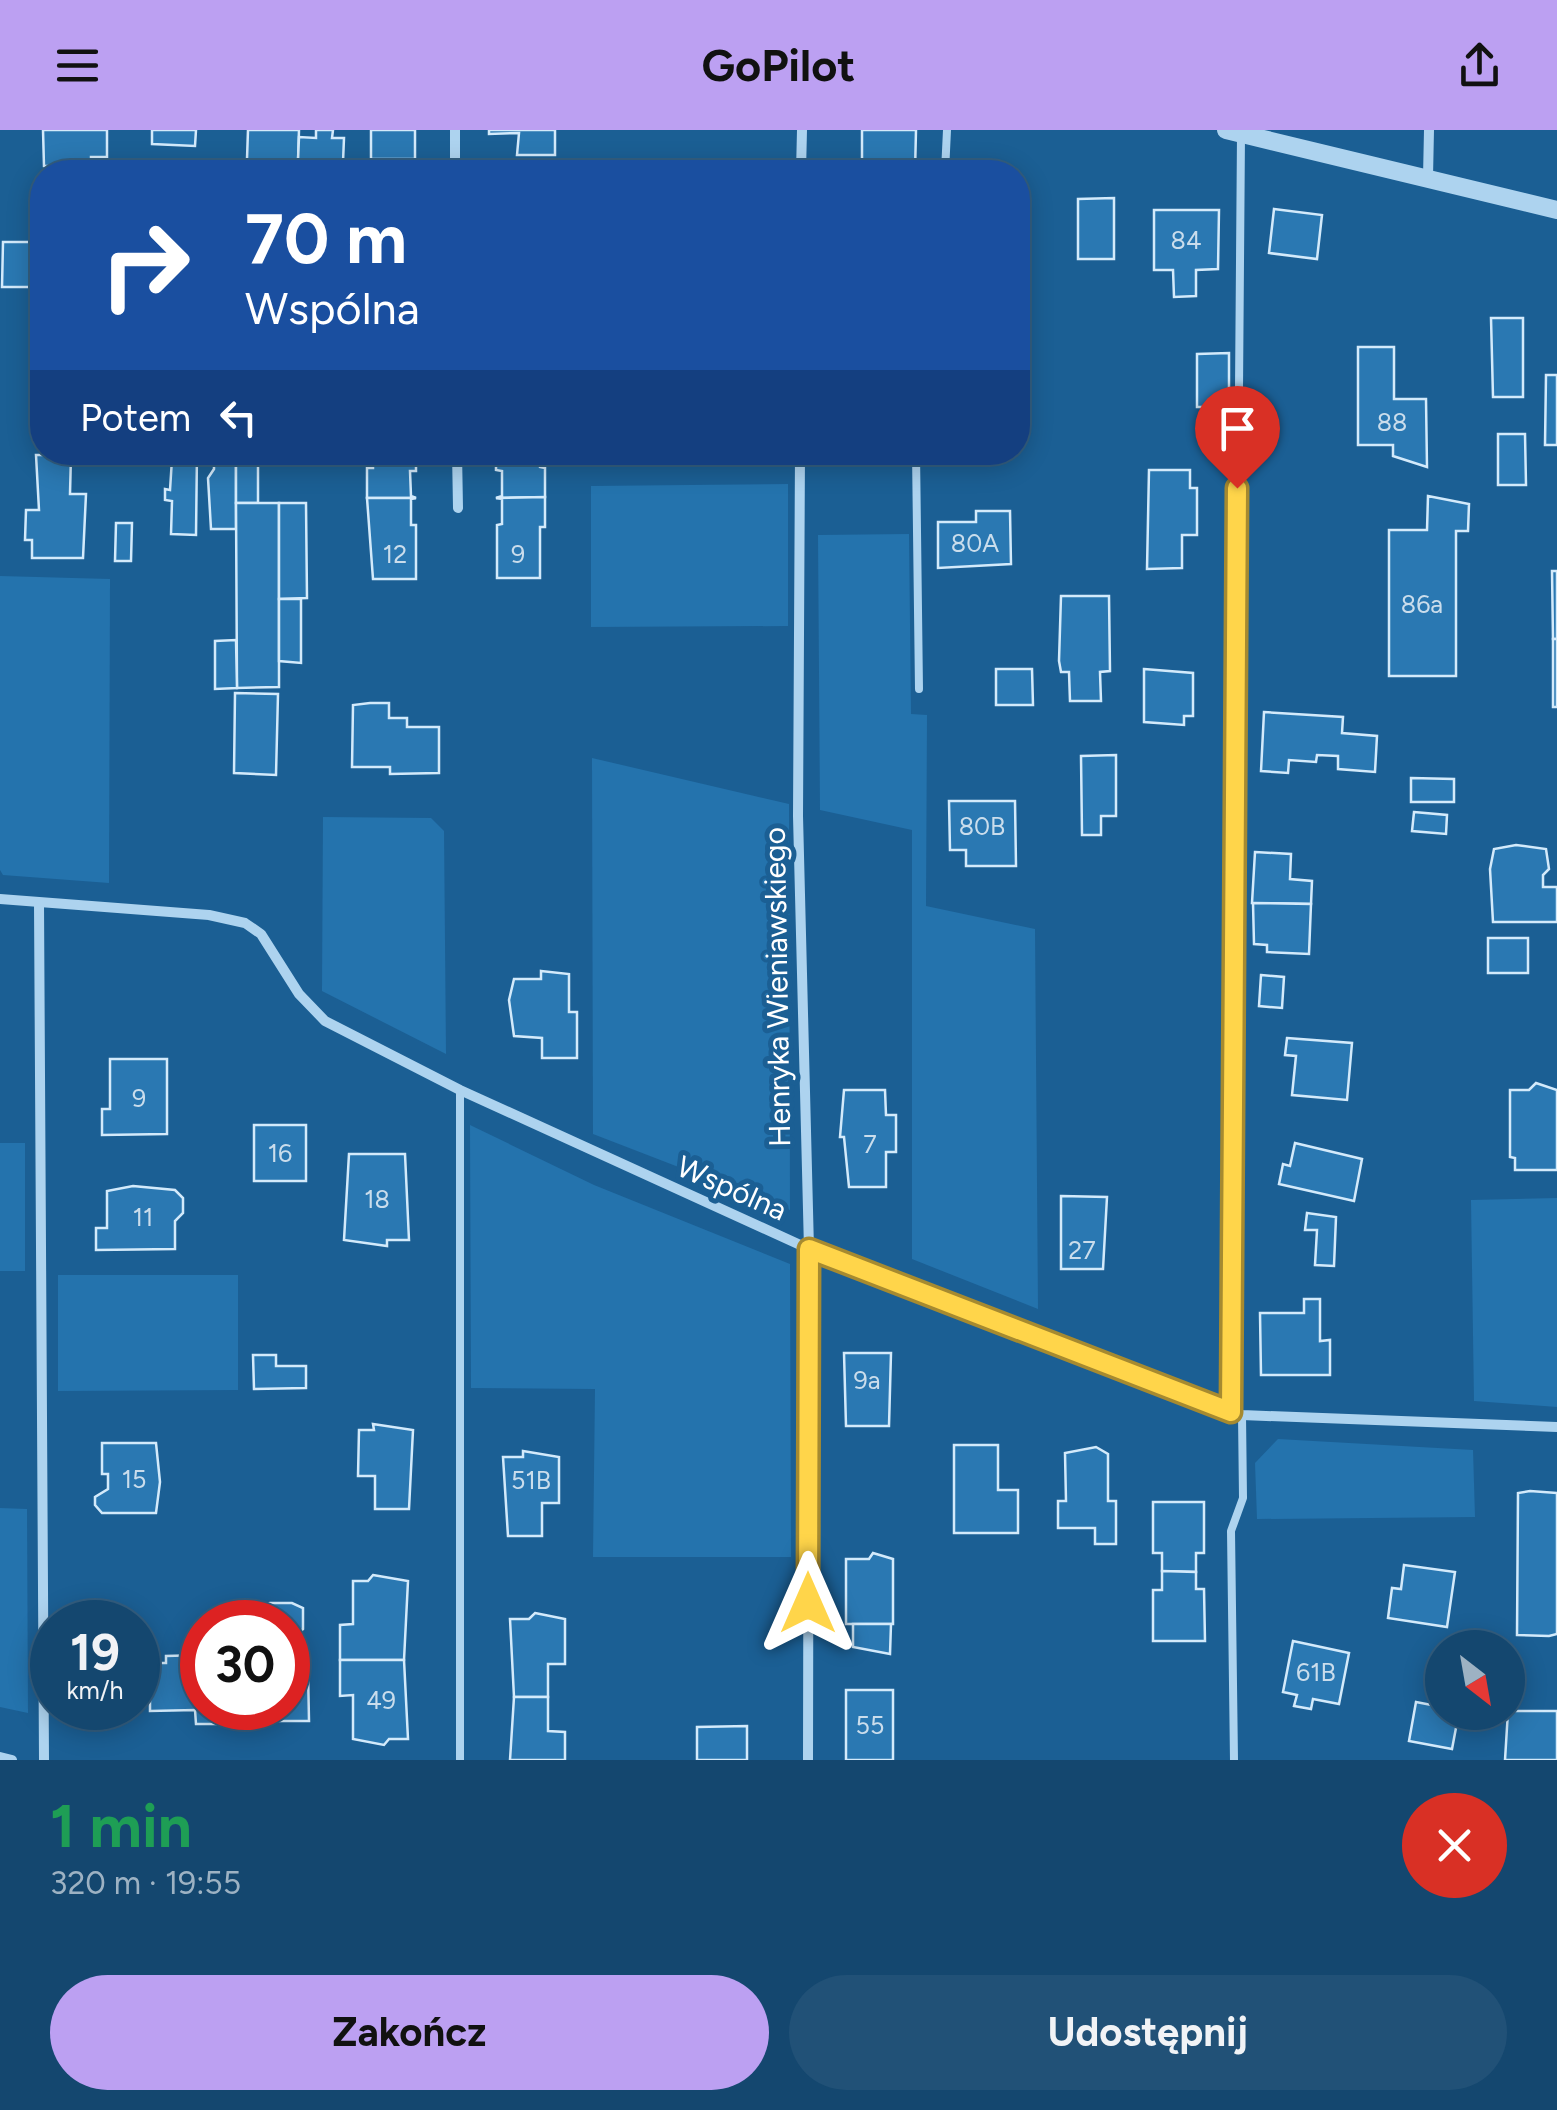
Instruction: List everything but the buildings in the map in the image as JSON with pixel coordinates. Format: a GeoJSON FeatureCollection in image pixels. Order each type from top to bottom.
{"type":"FeatureCollection","features":[{"type":"Feature","properties":{"kind":"street"},"geometry":{"type":"LineString","coordinates":[[455,130],[455,160]]}},
{"type":"Feature","properties":{"kind":"street"},"geometry":{"type":"LineString","coordinates":[[801,160],[802,130]]}},
{"type":"Feature","properties":{"kind":"street"},"geometry":{"type":"LineString","coordinates":[[1428,177],[1429,130]]}},
{"type":"Feature","properties":{"kind":"street"},"geometry":{"type":"LineString","coordinates":[[1233,132],[1557,210]]}},
{"type":"Feature","properties":{"kind":"street"},"geometry":{"type":"LineString","coordinates":[[457,465],[458,508]]}},
{"type":"Feature","properties":{"kind":"street","name":"Henryka Wieniawskiego"},"geometry":{"type":"LineString","coordinates":[[800,465],[798,816],[809,1249],[808,1760]]}},
{"type":"Feature","properties":{"kind":"street","name":"Wspólna"},"geometry":{"type":"LineString","coordinates":[[0,899],[209,915],[244,923],[262,934],[300,994],[325,1021],[460,1090],[809,1249],[1236,1413],[1557,1428]]}},
{"type":"Feature","properties":{"kind":"street"},"geometry":{"type":"LineString","coordinates":[[39,903],[44,1760]]}},
{"type":"Feature","properties":{"kind":"street"},"geometry":{"type":"LineString","coordinates":[[0,1757],[12,1760]]}},
{"type":"Feature","properties":{"kind":"lane"},"geometry":{"type":"LineString","coordinates":[[946,160],[947,130]]}},
{"type":"Feature","properties":{"kind":"lane"},"geometry":{"type":"LineString","coordinates":[[1233,132],[1236,1413],[1243,1498],[1231,1531],[1234,1760]]}},
{"type":"Feature","properties":{"kind":"lane"},"geometry":{"type":"LineString","coordinates":[[916,465],[920,689]]}},
{"type":"Feature","properties":{"kind":"lane"},"geometry":{"type":"LineString","coordinates":[[460,1090],[460,1760]]}},
{"type":"Feature","properties":{"kind":"shaded area"},"geometry":{"type":"Polygon","coordinates":[[[788,484],[788,626],[591,627],[591,486],[788,484]]]}},
{"type":"Feature","properties":{"kind":"shaded area"},"geometry":{"type":"Polygon","coordinates":[[[909,534],[911,714],[927,715],[926,906],[1035,929],[1038,1309],[912,1259],[912,830],[820,810],[818,535],[909,534]]]}},
{"type":"Feature","properties":{"kind":"shaded area"},"geometry":{"type":"Polygon","coordinates":[[[0,576],[110,579],[109,883],[3,875],[0,870],[0,576]]]}},
{"type":"Feature","properties":{"kind":"shaded area"},"geometry":{"type":"Polygon","coordinates":[[[592,758],[789,804],[790,1210],[593,1134],[592,758]]]}},
{"type":"Feature","properties":{"kind":"shaded area"},"geometry":{"type":"Polygon","coordinates":[[[323,817],[431,818],[444,831],[446,1054],[322,991],[323,817]]]}},
{"type":"Feature","properties":{"kind":"shaded area"},"geometry":{"type":"Polygon","coordinates":[[[470,1125],[594,1185],[790,1264],[791,1557],[593,1557],[595,1389],[471,1388],[470,1125]]]}},
{"type":"Feature","properties":{"kind":"shaded area"},"geometry":{"type":"Polygon","coordinates":[[[0,1143],[25,1143],[25,1271],[0,1271],[0,1143]]]}},
{"type":"Feature","properties":{"kind":"shaded area"},"geometry":{"type":"Polygon","coordinates":[[[1557,1198],[1557,1407],[1474,1401],[1471,1200],[1557,1198]]]}},
{"type":"Feature","properties":{"kind":"shaded area"},"geometry":{"type":"Polygon","coordinates":[[[58,1275],[238,1275],[238,1390],[58,1391],[58,1275]]]}},
{"type":"Feature","properties":{"kind":"shaded area"},"geometry":{"type":"Polygon","coordinates":[[[1278,1439],[1473,1450],[1475,1517],[1257,1519],[1255,1463],[1278,1439]]]}},
{"type":"Feature","properties":{"kind":"shaded area"},"geometry":{"type":"Polygon","coordinates":[[[0,1508],[27,1509],[28,1713],[0,1707],[0,1508]]]}},
{"type":"Feature","properties":{"kind":"route"},"geometry":{"type":"LineString","coordinates":[[808,1603],[809,1249],[1231,1412],[1237,488]]}}]}
